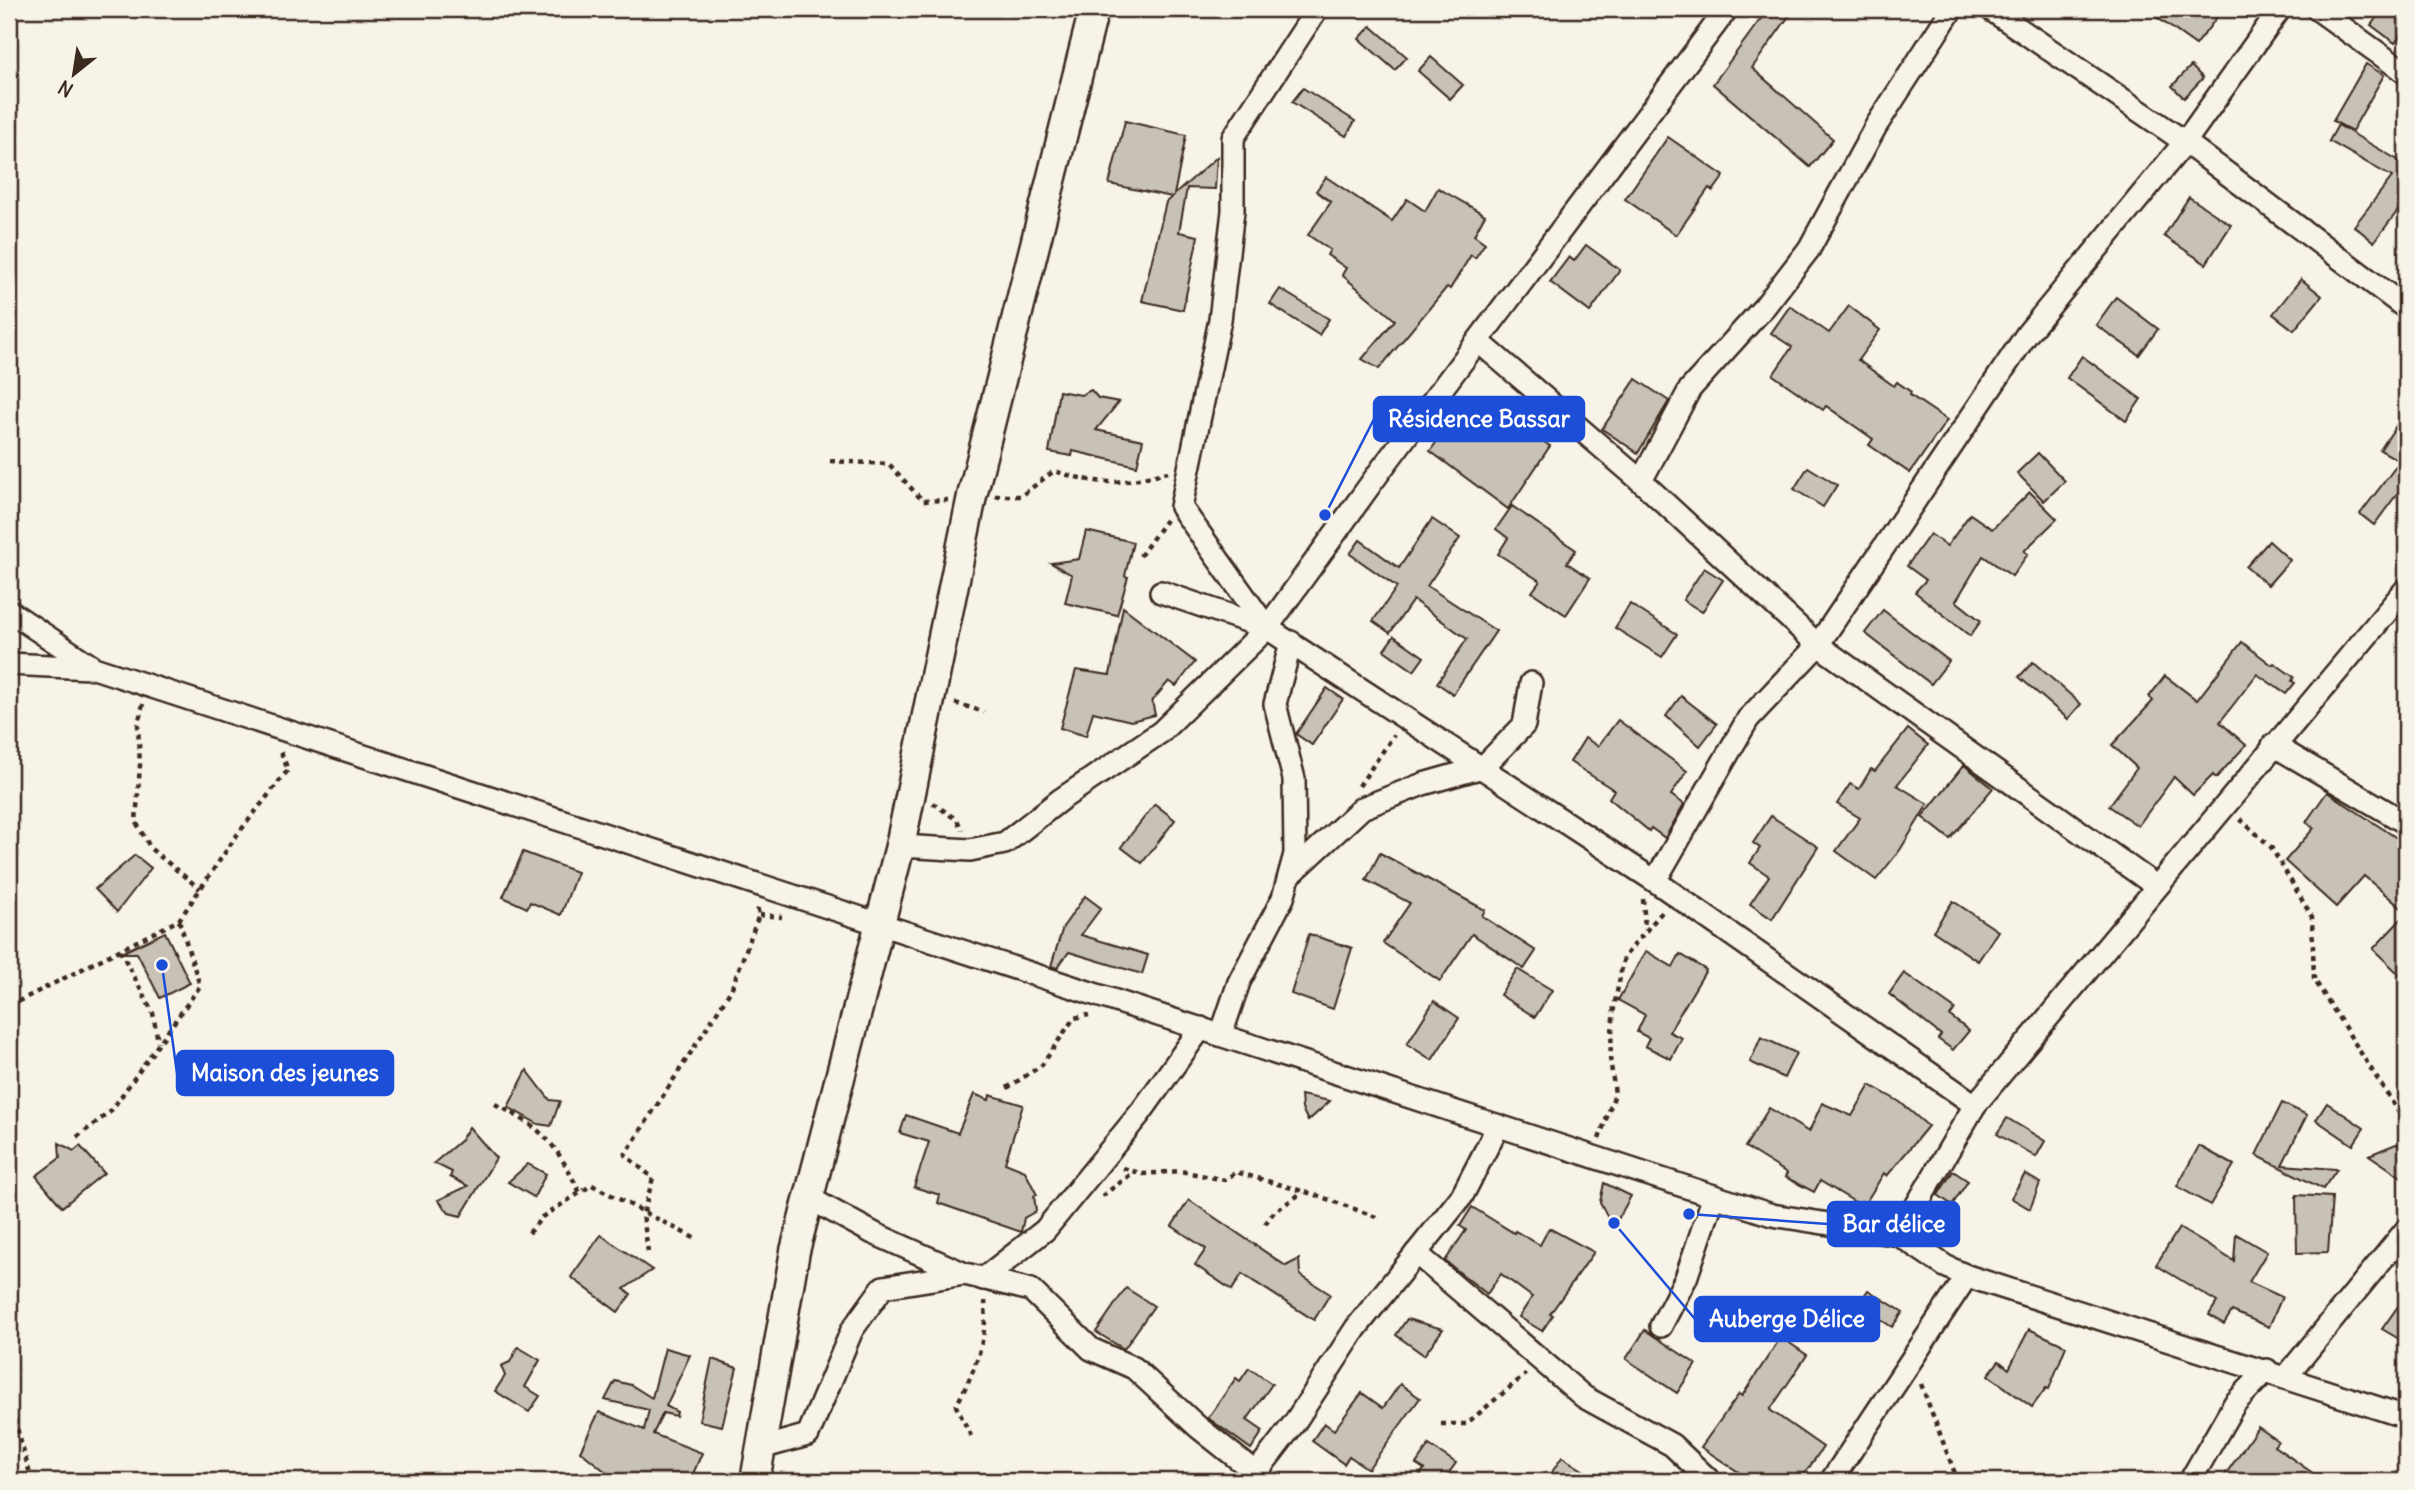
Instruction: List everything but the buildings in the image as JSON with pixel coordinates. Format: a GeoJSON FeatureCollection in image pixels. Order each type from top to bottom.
{"type":"FeatureCollection","features":[{"type":"Feature","properties":{"kind":"street"},"geometry":{"type":"LineString","coordinates":[[755,1481],[795,1251],[900,846],[972,496],[1094,9]]}},
{"type":"Feature","properties":{"kind":"street"},"geometry":{"type":"LineString","coordinates":[[1267,628],[1181,507],[1220,320],[1233,211],[1233,138],[1317,9]]}},
{"type":"Feature","properties":{"kind":"street"},"geometry":{"type":"LineString","coordinates":[[900,846],[970,850],[1005,843],[1060,800],[1161,732],[1267,628],[1727,9]]}},
{"type":"Feature","properties":{"kind":"street"},"geometry":{"type":"LineString","coordinates":[[1640,481],[1690,388],[1765,306],[1809,249],[1876,126],[1952,9]]}},
{"type":"Feature","properties":{"kind":"street"},"geometry":{"type":"LineString","coordinates":[[1990,9],[2185,142],[2406,308]]}},
{"type":"Feature","properties":{"kind":"street"},"geometry":{"type":"LineString","coordinates":[[1655,881],[1748,719],[1818,645],[2027,334],[2185,142],[2280,9]]}},
{"type":"Feature","properties":{"kind":"street"},"geometry":{"type":"LineString","coordinates":[[2317,9],[2406,73]]}},
{"type":"Feature","properties":{"kind":"street"},"geometry":{"type":"LineString","coordinates":[[1478,341],[1640,481],[1818,645],[2156,886]]}},
{"type":"Feature","properties":{"kind":"street"},"geometry":{"type":"LineString","coordinates":[[1899,1235],[1975,1105],[2406,589]]}},
{"type":"Feature","properties":{"kind":"street"},"geometry":{"type":"LineString","coordinates":[[1161,592],[1267,628],[1291,642],[1655,881],[1975,1105]]}},
{"type":"Feature","properties":{"kind":"street"},"geometry":{"type":"LineString","coordinates":[[9,611],[94,668],[1772,1215],[1899,1235],[1945,1266],[1967,1276],[2277,1374],[2406,1418]]}},
{"type":"Feature","properties":{"kind":"street"},"geometry":{"type":"LineString","coordinates":[[1221,1035],[1239,982],[1283,898],[1295,854],[1294,779],[1275,704],[1291,642]]}},
{"type":"Feature","properties":{"kind":"street"},"geometry":{"type":"LineString","coordinates":[[9,664],[94,668]]}},
{"type":"Feature","properties":{"kind":"street"},"geometry":{"type":"LineString","coordinates":[[1289,875],[1362,808],[1423,784],[1483,767],[1524,725],[1531,683]]}},
{"type":"Feature","properties":{"kind":"street"},"geometry":{"type":"LineString","coordinates":[[2273,745],[2406,823]]}},
{"type":"Feature","properties":{"kind":"street"},"geometry":{"type":"LineString","coordinates":[[761,1448],[808,1435],[852,1330],[883,1287],[974,1277],[1045,1230],[1141,1112],[1200,1028]]}},
{"type":"Feature","properties":{"kind":"street"},"geometry":{"type":"LineString","coordinates":[[809,1198],[873,1233],[974,1277],[1031,1290],[1091,1349],[1135,1368],[1256,1477],[1356,1328],[1462,1196],[1498,1125]]}},
{"type":"Feature","properties":{"kind":"street"},"geometry":{"type":"LineString","coordinates":[[1661,1325],[1686,1278],[1714,1196]]}},
{"type":"Feature","properties":{"kind":"street"},"geometry":{"type":"LineString","coordinates":[[2190,1481],[2235,1403],[2277,1374],[2406,1230]]}},
{"type":"Feature","properties":{"kind":"street"},"geometry":{"type":"LineString","coordinates":[[1416,1253],[1584,1397],[1672,1445],[1710,1481]]}},
{"type":"Feature","properties":{"kind":"street"},"geometry":{"type":"LineString","coordinates":[[1831,1481],[1967,1276]]}},
{"type":"Feature","properties":{"kind":"path"},"geometry":{"type":"LineString","coordinates":[[830,461],[889,464],[923,501],[972,496],[1021,496],[1054,471],[1096,483],[1132,481],[1189,467]]}},
{"type":"Feature","properties":{"kind":"path"},"geometry":{"type":"LineString","coordinates":[[1140,556],[1172,512],[1181,507]]}},
{"type":"Feature","properties":{"kind":"path"},"geometry":{"type":"LineString","coordinates":[[148,686],[138,724],[140,765],[136,822],[151,849],[200,889]]}},
{"type":"Feature","properties":{"kind":"path"},"geometry":{"type":"LineString","coordinates":[[930,696],[985,712]]}},
{"type":"Feature","properties":{"kind":"path"},"geometry":{"type":"LineString","coordinates":[[1350,818],[1356,791],[1406,717]]}},
{"type":"Feature","properties":{"kind":"path"},"geometry":{"type":"LineString","coordinates":[[9,1006],[179,920],[288,770],[272,726]]}},
{"type":"Feature","properties":{"kind":"path"},"geometry":{"type":"LineString","coordinates":[[912,788],[957,820],[970,850]]}},
{"type":"Feature","properties":{"kind":"path"},"geometry":{"type":"LineString","coordinates":[[2224,804],[2271,847],[2312,917],[2314,979],[2406,1124]]}},
{"type":"Feature","properties":{"kind":"path"},"geometry":{"type":"LineString","coordinates":[[1593,1157],[1615,1094],[1610,1058],[1614,1007],[1624,957],[1659,912],[1694,908]]}},
{"type":"Feature","properties":{"kind":"path"},"geometry":{"type":"LineString","coordinates":[[648,1252],[643,1214],[653,1178],[625,1155],[731,990],[759,915]]}},
{"type":"Feature","properties":{"kind":"path"},"geometry":{"type":"LineString","coordinates":[[77,1137],[110,1112],[200,986],[179,920]]}},
{"type":"Feature","properties":{"kind":"path"},"geometry":{"type":"LineString","coordinates":[[120,950],[153,1013],[158,1043]]}},
{"type":"Feature","properties":{"kind":"path"},"geometry":{"type":"LineString","coordinates":[[1007,1088],[1042,1065],[1074,1018],[1135,1006]]}},
{"type":"Feature","properties":{"kind":"path"},"geometry":{"type":"LineString","coordinates":[[495,1104],[544,1133],[559,1150],[580,1193]]}},
{"type":"Feature","properties":{"kind":"path"},"geometry":{"type":"LineString","coordinates":[[1102,1161],[1143,1174],[1181,1171],[1224,1180],[1236,1172],[1379,1218]]}},
{"type":"Feature","properties":{"kind":"path"},"geometry":{"type":"LineString","coordinates":[[529,1233],[542,1217],[592,1185],[643,1214],[696,1239]]}},
{"type":"Feature","properties":{"kind":"path"},"geometry":{"type":"LineString","coordinates":[[1265,1224],[1274,1212],[1304,1192]]}},
{"type":"Feature","properties":{"kind":"path"},"geometry":{"type":"LineString","coordinates":[[971,1436],[956,1406],[974,1370],[987,1324],[974,1277]]}},
{"type":"Feature","properties":{"kind":"path"},"geometry":{"type":"LineString","coordinates":[[1441,1424],[1466,1424],[1543,1360]]}},
{"type":"Feature","properties":{"kind":"path"},"geometry":{"type":"LineString","coordinates":[[1912,1362],[1954,1471],[1964,1481]]}},
{"type":"Feature","properties":{"kind":"path"},"geometry":{"type":"LineString","coordinates":[[9,1400],[32,1481]]}},
{"type":"Feature","properties":{"kind":"place","name":"Résidence Bassar"},"geometry":{"type":"Point","coordinates":[1325,515]}},
{"type":"Feature","properties":{"kind":"place","name":"Maison des jeunes"},"geometry":{"type":"Point","coordinates":[162,965]}},
{"type":"Feature","properties":{"kind":"place","name":"Bar délice"},"geometry":{"type":"Point","coordinates":[1689,1214]}},
{"type":"Feature","properties":{"kind":"place","name":"Auberge Délice"},"geometry":{"type":"Point","coordinates":[1614,1223]}}]}
